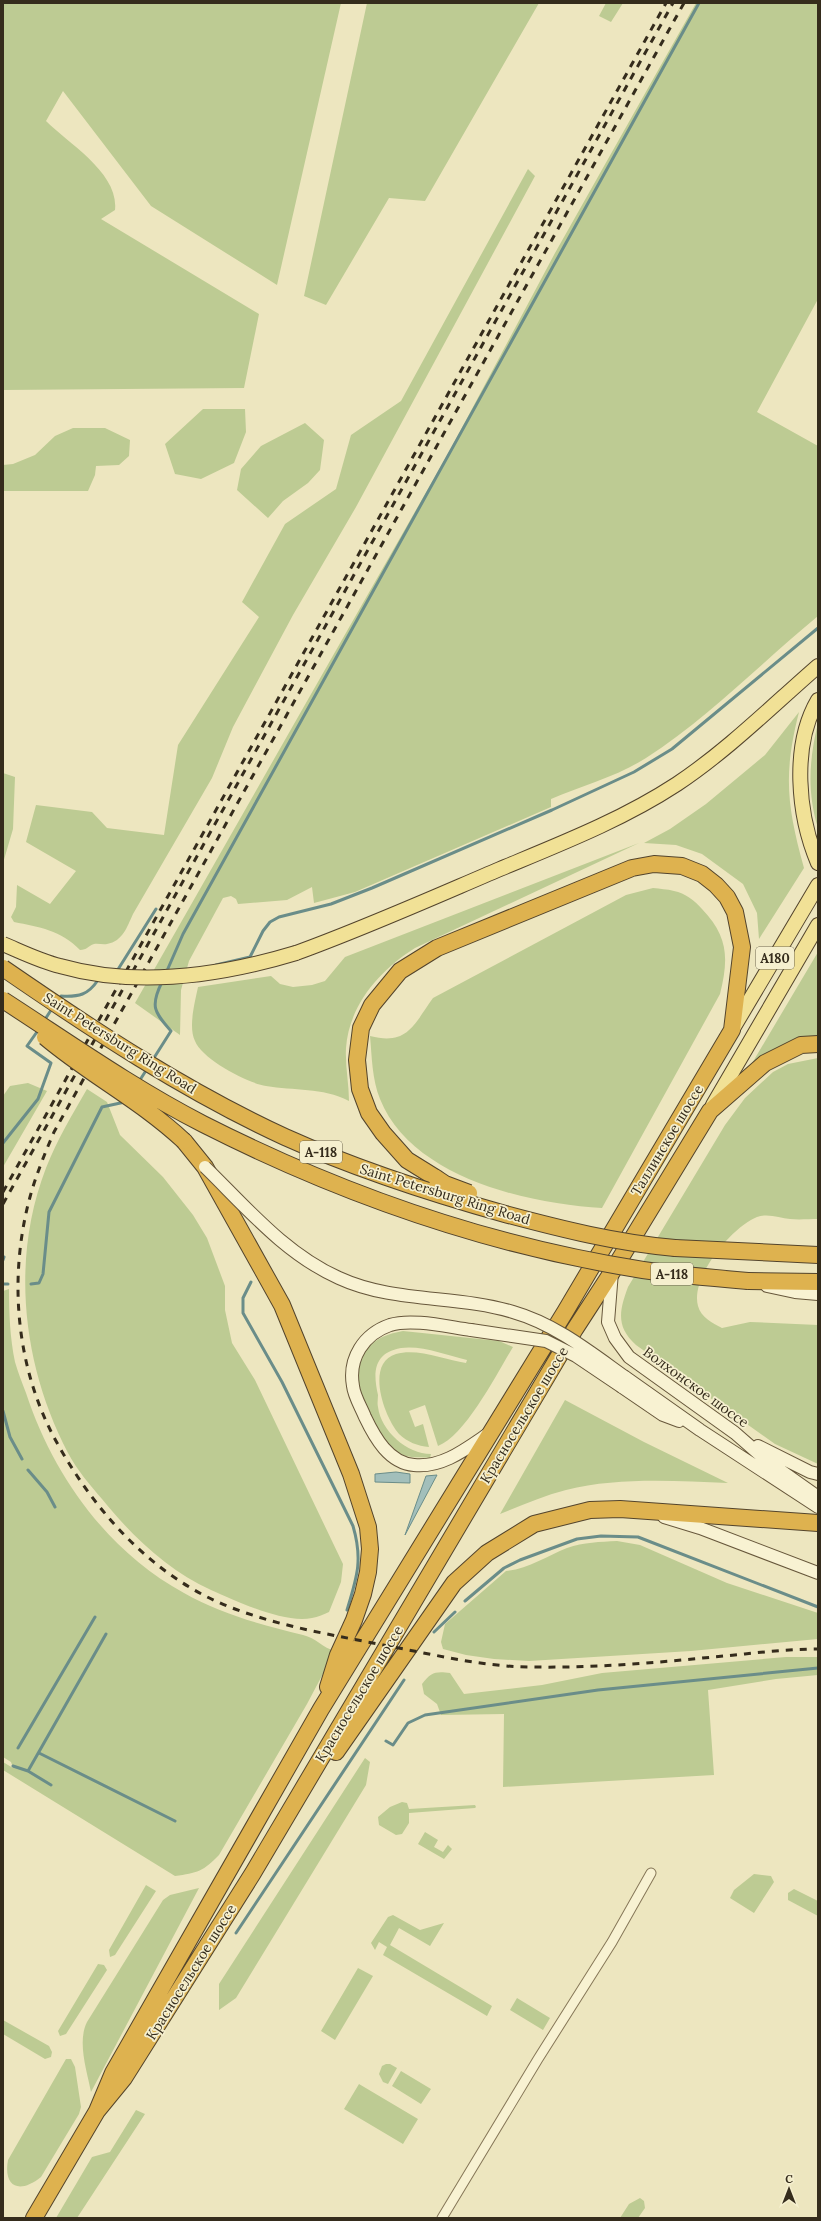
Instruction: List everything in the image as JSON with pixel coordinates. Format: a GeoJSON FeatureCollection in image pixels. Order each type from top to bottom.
{"type":"FeatureCollection","features":[{"type":"Feature","properties":{"kind":"highway"},"geometry":{"type":"LineString","coordinates":[[675,1248],[647,1238],[558,1220],[484,1199],[445,1184],[407,1160],[383,1133],[369,1113],[360,1089],[357,1060],[361,1028],[372,1005],[384,988],[400,971],[437,948],[632,868],[654,864],[682,866],[702,874],[720,889],[735,912],[742,947],[732,1030]]}},
{"type":"Feature","properties":{"kind":"highway","name":"Saint Petersburg Ring Road"},"geometry":{"type":"LineString","coordinates":[[3,968],[130,1053],[199,1093],[285,1136],[346,1162],[408,1185],[556,1227],[605,1239],[675,1248],[818,1255]]}},
{"type":"Feature","properties":{"kind":"highway"},"geometry":{"type":"LineString","coordinates":[[3,1001],[69,1058],[142,1105],[164,1122],[184,1141],[205,1167],[282,1305],[351,1474],[368,1527],[370,1549],[368,1572],[363,1594],[354,1620],[338,1654],[321,1709]]}},
{"type":"Feature","properties":{"kind":"highway","name":"Saint Petersburg Ring Road"},"geometry":{"type":"LineString","coordinates":[[3,1001],[119,1075],[201,1123],[282,1162],[352,1191],[410,1212],[465,1229],[596,1261],[684,1275],[748,1281],[818,1282]]}},
{"type":"Feature","properties":{"kind":"highway","name":"Таллинское шоссе"},"geometry":{"type":"LineString","coordinates":[[514,1393],[565,1312],[732,1030]]}},
{"type":"Feature","properties":{"kind":"highway"},"geometry":{"type":"LineString","coordinates":[[710,1111],[765,1063],[801,1045],[818,1044]]}},
{"type":"Feature","properties":{"kind":"highway","name":"Таллинское шоссе"},"geometry":{"type":"LineString","coordinates":[[612,1272],[710,1111]]}},
{"type":"Feature","properties":{"kind":"highway"},"geometry":{"type":"LineString","coordinates":[[801,1254],[818,1250]]}},
{"type":"Feature","properties":{"kind":"highway","name":"Красносельское шоссе"},"geometry":{"type":"LineString","coordinates":[[97,2111],[124,2078],[253,1874],[575,1329],[612,1272]]}},
{"type":"Feature","properties":{"kind":"highway","name":"Красносельское шоссе"},"geometry":{"type":"LineString","coordinates":[[34,2218],[97,2111],[113,2073],[321,1709],[514,1393]]}},
{"type":"Feature","properties":{"kind":"highway"},"geometry":{"type":"LineString","coordinates":[[253,1874],[417,1634],[454,1583],[488,1553],[534,1524],[590,1510],[620,1509],[818,1523]]}},
{"type":"Feature","properties":{"kind":"main road"},"geometry":{"type":"LineString","coordinates":[[3,944],[60,966],[131,978],[167,977],[237,970],[296,953],[372,924],[553,847],[646,803],[702,765],[737,737],[818,666]]}},
{"type":"Feature","properties":{"kind":"main road"},"geometry":{"type":"LineString","coordinates":[[818,700],[804,741],[800,780],[802,812],[812,848],[818,863]]}},
{"type":"Feature","properties":{"kind":"main road","name":"Таллинское шоссе"},"geometry":{"type":"LineString","coordinates":[[732,1030],[818,886]]}},
{"type":"Feature","properties":{"kind":"main road","name":"Таллинское шоссе"},"geometry":{"type":"LineString","coordinates":[[710,1111],[818,924]]}},
{"type":"Feature","properties":{"kind":"main road"},"geometry":{"type":"LineString","coordinates":[[205,1167],[276,1238],[305,1260],[339,1279],[372,1290],[484,1305],[520,1314],[539,1321],[580,1345],[623,1382]]}},
{"type":"Feature","properties":{"kind":"main road","name":"Волхонское шоссе"},"geometry":{"type":"LineString","coordinates":[[612,1272],[608,1322],[616,1338],[629,1357],[735,1433],[767,1460],[818,1497]]}},
{"type":"Feature","properties":{"kind":"main road"},"geometry":{"type":"LineString","coordinates":[[748,1281],[794,1292],[818,1294]]}},
{"type":"Feature","properties":{"kind":"main road"},"geometry":{"type":"LineString","coordinates":[[489,1433],[450,1458],[431,1466],[413,1466],[396,1460],[385,1450],[368,1423],[353,1387],[352,1372],[355,1356],[364,1340],[377,1330],[392,1325],[408,1324],[472,1330],[546,1341],[623,1382],[818,1507]]}},
{"type":"Feature","properties":{"kind":"main road"},"geometry":{"type":"LineString","coordinates":[[735,1433],[779,1458],[818,1474]]}},
{"type":"Feature","properties":{"kind":"main road"},"geometry":{"type":"LineString","coordinates":[[620,1509],[664,1517],[700,1528],[818,1573]]}},
{"type":"Feature","properties":{"kind":"street"},"geometry":{"type":"LineString","coordinates":[[442,2218],[538,2059],[612,1942],[651,1873]]}},
{"type":"Feature","properties":{"kind":"green space"},"geometry":{"type":"Polygon","coordinates":[[[3,3],[341,3],[277,285],[151,206],[63,91],[46,121],[91,160],[109,184],[114,196],[115,210],[101,219],[259,314],[244,388],[3,390],[3,3]]]}},
{"type":"Feature","properties":{"kind":"green space"},"geometry":{"type":"Polygon","coordinates":[[[367,3],[539,3],[425,201],[389,198],[326,305],[304,296],[367,3]]]}},
{"type":"Feature","properties":{"kind":"green space"},"geometry":{"type":"Polygon","coordinates":[[[606,3],[623,3],[611,22],[599,16],[606,3]]]}},
{"type":"Feature","properties":{"kind":"green space"},"geometry":{"type":"Polygon","coordinates":[[[696,3],[818,3],[818,299],[757,412],[818,446],[818,616],[713,707],[669,742],[646,758],[624,770],[551,799],[551,807],[355,892],[314,903],[312,887],[287,900],[238,904],[236,899],[231,896],[223,898],[189,961],[181,990],[180,1035],[135,1003],[449,452],[555,253],[696,3]]]}},
{"type":"Feature","properties":{"kind":"green space"},"geometry":{"type":"Polygon","coordinates":[[[528,169],[535,176],[356,507],[293,615],[233,727],[212,778],[133,914],[124,933],[117,940],[112,942],[105,944],[94,944],[80,950],[73,943],[49,930],[14,922],[11,917],[16,907],[17,885],[50,904],[76,871],[26,842],[36,805],[92,812],[107,828],[164,835],[178,745],[259,617],[242,602],[285,524],[336,489],[351,435],[401,401],[528,169]]]}},
{"type":"Feature","properties":{"kind":"green space"},"geometry":{"type":"Polygon","coordinates":[[[203,409],[245,409],[246,432],[234,463],[201,479],[175,474],[165,444],[203,409]]]}},
{"type":"Feature","properties":{"kind":"green space"},"geometry":{"type":"Polygon","coordinates":[[[305,423],[324,440],[320,470],[308,483],[283,501],[268,518],[237,490],[241,469],[261,446],[305,423]]]}},
{"type":"Feature","properties":{"kind":"green space"},"geometry":{"type":"Polygon","coordinates":[[[73,428],[105,428],[130,440],[129,456],[119,465],[96,466],[95,475],[88,491],[3,491],[3,465],[13,464],[35,455],[55,436],[73,428]]]}},
{"type":"Feature","properties":{"kind":"green space"},"geometry":{"type":"Polygon","coordinates":[[[799,712],[791,754],[789,790],[794,826],[804,868],[759,939],[757,913],[743,884],[702,854],[676,845],[644,843],[670,829],[706,804],[765,755],[799,712]]]}},
{"type":"Feature","properties":{"kind":"green space"},"geometry":{"type":"Polygon","coordinates":[[[818,723],[818,828],[812,802],[810,776],[818,723]]]}},
{"type":"Feature","properties":{"kind":"green space"},"geometry":{"type":"Polygon","coordinates":[[[3,773],[15,777],[13,829],[3,863],[3,773]]]}},
{"type":"Feature","properties":{"kind":"green space"},"geometry":{"type":"Polygon","coordinates":[[[639,843],[415,948],[390,967],[368,990],[353,1017],[348,1032],[346,1055],[349,1101],[329,1093],[276,1088],[258,1084],[226,1069],[206,1055],[195,1041],[192,1022],[198,987],[271,976],[280,984],[293,987],[312,985],[325,981],[345,957],[639,843]]]}},
{"type":"Feature","properties":{"kind":"green space"},"geometry":{"type":"Polygon","coordinates":[[[653,888],[671,890],[686,895],[711,919],[717,929],[724,948],[725,969],[720,994],[602,1208],[540,1200],[507,1192],[474,1181],[444,1167],[417,1148],[395,1126],[380,1099],[374,1076],[370,1036],[393,1038],[402,1035],[415,1024],[433,998],[626,895],[653,888]]]}},
{"type":"Feature","properties":{"kind":"green space"},"geometry":{"type":"Polygon","coordinates":[[[818,952],[818,1038],[751,1065],[818,952]]]}},
{"type":"Feature","properties":{"kind":"green space"},"geometry":{"type":"Polygon","coordinates":[[[818,1058],[818,1219],[793,1219],[765,1215],[757,1217],[747,1223],[736,1231],[715,1254],[700,1281],[697,1294],[699,1310],[711,1322],[722,1328],[750,1322],[818,1325],[818,1464],[775,1444],[636,1345],[625,1332],[622,1325],[621,1311],[628,1287],[725,1125],[745,1098],[773,1072],[788,1064],[818,1058]]]}},
{"type":"Feature","properties":{"kind":"green space"},"geometry":{"type":"Polygon","coordinates":[[[28,1083],[47,1091],[3,1167],[3,1096],[10,1086],[28,1083]]]}},
{"type":"Feature","properties":{"kind":"green space"},"geometry":{"type":"Polygon","coordinates":[[[87,1089],[107,1102],[120,1135],[163,1177],[193,1215],[207,1238],[225,1286],[225,1310],[232,1343],[255,1380],[343,1564],[341,1582],[329,1612],[314,1618],[301,1619],[274,1615],[221,1595],[180,1573],[151,1551],[125,1526],[93,1488],[68,1453],[53,1420],[41,1385],[32,1350],[27,1313],[25,1276],[28,1240],[35,1203],[46,1168],[70,1118],[87,1089]]]}},
{"type":"Feature","properties":{"kind":"green space"},"geometry":{"type":"Polygon","coordinates":[[[9,1289],[10,1326],[15,1362],[37,1423],[51,1453],[68,1481],[86,1508],[107,1533],[131,1556],[156,1576],[184,1593],[227,1613],[308,1636],[327,1648],[335,1651],[307,1704],[219,1855],[209,1865],[189,1874],[175,1876],[3,1770],[3,1762],[13,1768],[11,1762],[3,1757],[3,1291],[9,1289]]]}},
{"type":"Feature","properties":{"kind":"green space"},"geometry":{"type":"Polygon","coordinates":[[[403,1331],[499,1341],[513,1347],[490,1387],[470,1417],[449,1440],[438,1446],[425,1405],[409,1411],[415,1427],[423,1424],[429,1447],[417,1445],[409,1441],[399,1434],[393,1426],[383,1404],[380,1391],[379,1379],[381,1368],[387,1359],[396,1354],[413,1352],[466,1363],[467,1360],[434,1351],[409,1347],[392,1351],[385,1354],[380,1359],[376,1372],[376,1387],[380,1416],[384,1424],[397,1440],[413,1450],[431,1454],[430,1458],[406,1456],[391,1447],[374,1424],[366,1409],[361,1394],[359,1366],[364,1354],[372,1344],[385,1336],[403,1331]]]}},
{"type":"Feature","properties":{"kind":"green space"},"geometry":{"type":"Polygon","coordinates":[[[565,1400],[644,1442],[728,1483],[647,1481],[606,1483],[557,1492],[500,1514],[565,1400]]]}},
{"type":"Feature","properties":{"kind":"green space"},"geometry":{"type":"Polygon","coordinates":[[[617,1541],[640,1545],[727,1583],[818,1613],[818,1639],[691,1651],[529,1661],[494,1659],[466,1655],[443,1649],[441,1642],[445,1624],[506,1571],[522,1568],[573,1546],[617,1541]]]}},
{"type":"Feature","properties":{"kind":"green space"},"geometry":{"type":"Polygon","coordinates":[[[786,1657],[818,1657],[818,1675],[776,1679],[708,1690],[714,1775],[503,1787],[504,1714],[441,1715],[437,1704],[424,1694],[422,1684],[434,1673],[450,1673],[464,1694],[542,1685],[602,1673],[786,1657]]]}},
{"type":"Feature","properties":{"kind":"green space"},"geometry":{"type":"Polygon","coordinates":[[[365,1758],[370,1762],[366,1785],[236,1998],[219,2010],[219,1984],[365,1758]]]}},
{"type":"Feature","properties":{"kind":"green space"},"geometry":{"type":"Polygon","coordinates":[[[402,1802],[407,1803],[409,1809],[475,1805],[476,1807],[409,1813],[409,1823],[402,1834],[396,1835],[379,1825],[378,1817],[390,1807],[402,1802]]]}},
{"type":"Feature","properties":{"kind":"green space"},"geometry":{"type":"Polygon","coordinates":[[[425,1832],[438,1840],[434,1847],[443,1852],[448,1845],[452,1849],[444,1859],[418,1844],[425,1832]]]}},
{"type":"Feature","properties":{"kind":"green space"},"geometry":{"type":"Polygon","coordinates":[[[754,1874],[771,1876],[774,1882],[754,1913],[730,1898],[734,1890],[754,1874]]]}},
{"type":"Feature","properties":{"kind":"green space"},"geometry":{"type":"Polygon","coordinates":[[[146,1885],[156,1891],[115,1955],[110,1957],[109,1950],[146,1885]]]}},
{"type":"Feature","properties":{"kind":"green space"},"geometry":{"type":"Polygon","coordinates":[[[199,1888],[91,2092],[85,2066],[83,2047],[84,2030],[87,2022],[163,1900],[170,1895],[199,1888]]]}},
{"type":"Feature","properties":{"kind":"green space"},"geometry":{"type":"Polygon","coordinates":[[[794,1889],[818,1901],[818,1916],[788,1900],[788,1893],[794,1889]]]}},
{"type":"Feature","properties":{"kind":"green space"},"geometry":{"type":"Polygon","coordinates":[[[393,1915],[420,1930],[444,1923],[430,1946],[399,1928],[390,1945],[492,2006],[487,2016],[383,1955],[387,1947],[379,1942],[375,1950],[371,1943],[388,1917],[393,1915]]]}},
{"type":"Feature","properties":{"kind":"green space"},"geometry":{"type":"Polygon","coordinates":[[[98,1964],[104,1965],[107,1970],[66,2034],[60,2036],[58,2031],[98,1964]]]}},
{"type":"Feature","properties":{"kind":"green space"},"geometry":{"type":"Polygon","coordinates":[[[358,1968],[373,1976],[335,2040],[321,2031],[358,1968]]]}},
{"type":"Feature","properties":{"kind":"green space"},"geometry":{"type":"Polygon","coordinates":[[[517,1998],[550,2018],[543,2030],[510,2010],[517,1998]]]}},
{"type":"Feature","properties":{"kind":"green space"},"geometry":{"type":"Polygon","coordinates":[[[3,2020],[49,2046],[52,2052],[51,2057],[45,2059],[3,2034],[3,2020]]]}},
{"type":"Feature","properties":{"kind":"green space"},"geometry":{"type":"Polygon","coordinates":[[[66,2059],[71,2059],[75,2067],[81,2107],[79,2114],[41,2177],[26,2185],[15,2185],[8,2177],[8,2160],[66,2059]]]}},
{"type":"Feature","properties":{"kind":"green space"},"geometry":{"type":"Polygon","coordinates":[[[390,2064],[397,2068],[388,2084],[383,2082],[379,2074],[382,2066],[390,2064]]]}},
{"type":"Feature","properties":{"kind":"green space"},"geometry":{"type":"Polygon","coordinates":[[[401,2071],[431,2089],[421,2104],[392,2086],[401,2071]]]}},
{"type":"Feature","properties":{"kind":"green space"},"geometry":{"type":"Polygon","coordinates":[[[359,2084],[418,2119],[403,2144],[344,2109],[359,2084]]]}},
{"type":"Feature","properties":{"kind":"green space"},"geometry":{"type":"Polygon","coordinates":[[[136,2110],[145,2114],[77,2218],[56,2218],[92,2157],[110,2152],[136,2110]]]}},
{"type":"Feature","properties":{"kind":"green space"},"geometry":{"type":"Polygon","coordinates":[[[640,2198],[644,2201],[645,2208],[638,2218],[620,2218],[629,2204],[640,2198]]]}},
{"type":"Feature","properties":{"kind":"water"},"geometry":{"type":"Polygon","coordinates":[[[396,1472],[410,1474],[410,1483],[375,1482],[375,1474],[396,1472]]]}},
{"type":"Feature","properties":{"kind":"water"},"geometry":{"type":"Polygon","coordinates":[[[437,1475],[405,1535],[426,1476],[437,1475]]]}},
{"type":"Feature","properties":{"kind":"waterway"},"geometry":{"type":"LineString","coordinates":[[166,973],[183,934],[699,3]]}},
{"type":"Feature","properties":{"kind":"waterway"},"geometry":{"type":"LineString","coordinates":[[216,965],[250,957],[263,931],[270,922],[279,917],[331,904],[372,888],[552,810],[634,772],[672,749],[818,628]]}},
{"type":"Feature","properties":{"kind":"waterway"},"geometry":{"type":"LineString","coordinates":[[117,971],[156,909]]}},
{"type":"Feature","properties":{"kind":"waterway"},"geometry":{"type":"LineString","coordinates":[[59,999],[61,996],[73,996],[87,992],[98,980],[101,980]]}},
{"type":"Feature","properties":{"kind":"waterway"},"geometry":{"type":"LineString","coordinates":[[152,1061],[171,1031],[161,1019],[155,1003],[158,990],[162,982]]}},
{"type":"Feature","properties":{"kind":"waterway"},"geometry":{"type":"LineString","coordinates":[[44,1021],[53,1007]]}},
{"type":"Feature","properties":{"kind":"waterway"},"geometry":{"type":"LineString","coordinates":[[3,1143],[38,1099],[51,1063],[27,1046],[39,1029]]}},
{"type":"Feature","properties":{"kind":"waterway"},"geometry":{"type":"LineString","coordinates":[[138,1083],[147,1069]]}},
{"type":"Feature","properties":{"kind":"waterway"},"geometry":{"type":"LineString","coordinates":[[31,1284],[39,1283],[43,1274],[49,1212],[102,1107],[125,1102]]}},
{"type":"Feature","properties":{"kind":"waterway"},"geometry":{"type":"LineString","coordinates":[[251,1282],[243,1298],[243,1313],[282,1382],[353,1526],[358,1549],[358,1568],[347,1610]]}},
{"type":"Feature","properties":{"kind":"waterway"},"geometry":{"type":"LineString","coordinates":[[3,1284],[8,1284]]}},
{"type":"Feature","properties":{"kind":"waterway"},"geometry":{"type":"LineString","coordinates":[[3,1411],[10,1437],[22,1459]]}},
{"type":"Feature","properties":{"kind":"waterway"},"geometry":{"type":"LineString","coordinates":[[28,1470],[47,1492],[55,1507]]}},
{"type":"Feature","properties":{"kind":"waterway"},"geometry":{"type":"LineString","coordinates":[[465,1601],[504,1568],[520,1560],[577,1539],[601,1536],[638,1537],[818,1607]]}},
{"type":"Feature","properties":{"kind":"waterway"},"geometry":{"type":"LineString","coordinates":[[434,1632],[455,1612]]}},
{"type":"Feature","properties":{"kind":"waterway"},"geometry":{"type":"LineString","coordinates":[[18,1748],[95,1617]]}},
{"type":"Feature","properties":{"kind":"waterway"},"geometry":{"type":"LineString","coordinates":[[51,1785],[28,1771],[106,1634]]}},
{"type":"Feature","properties":{"kind":"waterway"},"geometry":{"type":"LineString","coordinates":[[386,1741],[393,1745],[408,1723],[425,1715],[598,1690],[818,1668]]}},
{"type":"Feature","properties":{"kind":"waterway"},"geometry":{"type":"LineString","coordinates":[[236,1933],[404,1680]]}},
{"type":"Feature","properties":{"kind":"waterway"},"geometry":{"type":"LineString","coordinates":[[39,1753],[175,1821]]}},
{"type":"Feature","properties":{"kind":"waterway"},"geometry":{"type":"LineString","coordinates":[[13,1766],[28,1771]]}},
{"type":"Feature","properties":{"kind":"railway"},"geometry":{"type":"LineString","coordinates":[[3,1192],[666,3]]}},
{"type":"Feature","properties":{"kind":"railway"},"geometry":{"type":"LineString","coordinates":[[3,1204],[673,3]]}},
{"type":"Feature","properties":{"kind":"railway"},"geometry":{"type":"LineString","coordinates":[[684,3],[54,1132],[35,1181],[23,1228],[19,1259],[18,1291],[20,1322],[24,1353],[42,1413],[56,1441],[90,1494],[109,1519],[131,1542],[154,1562],[179,1581],[206,1596],[235,1609],[271,1621],[327,1634],[495,1665],[556,1667],[623,1665],[818,1649]]}}]}
